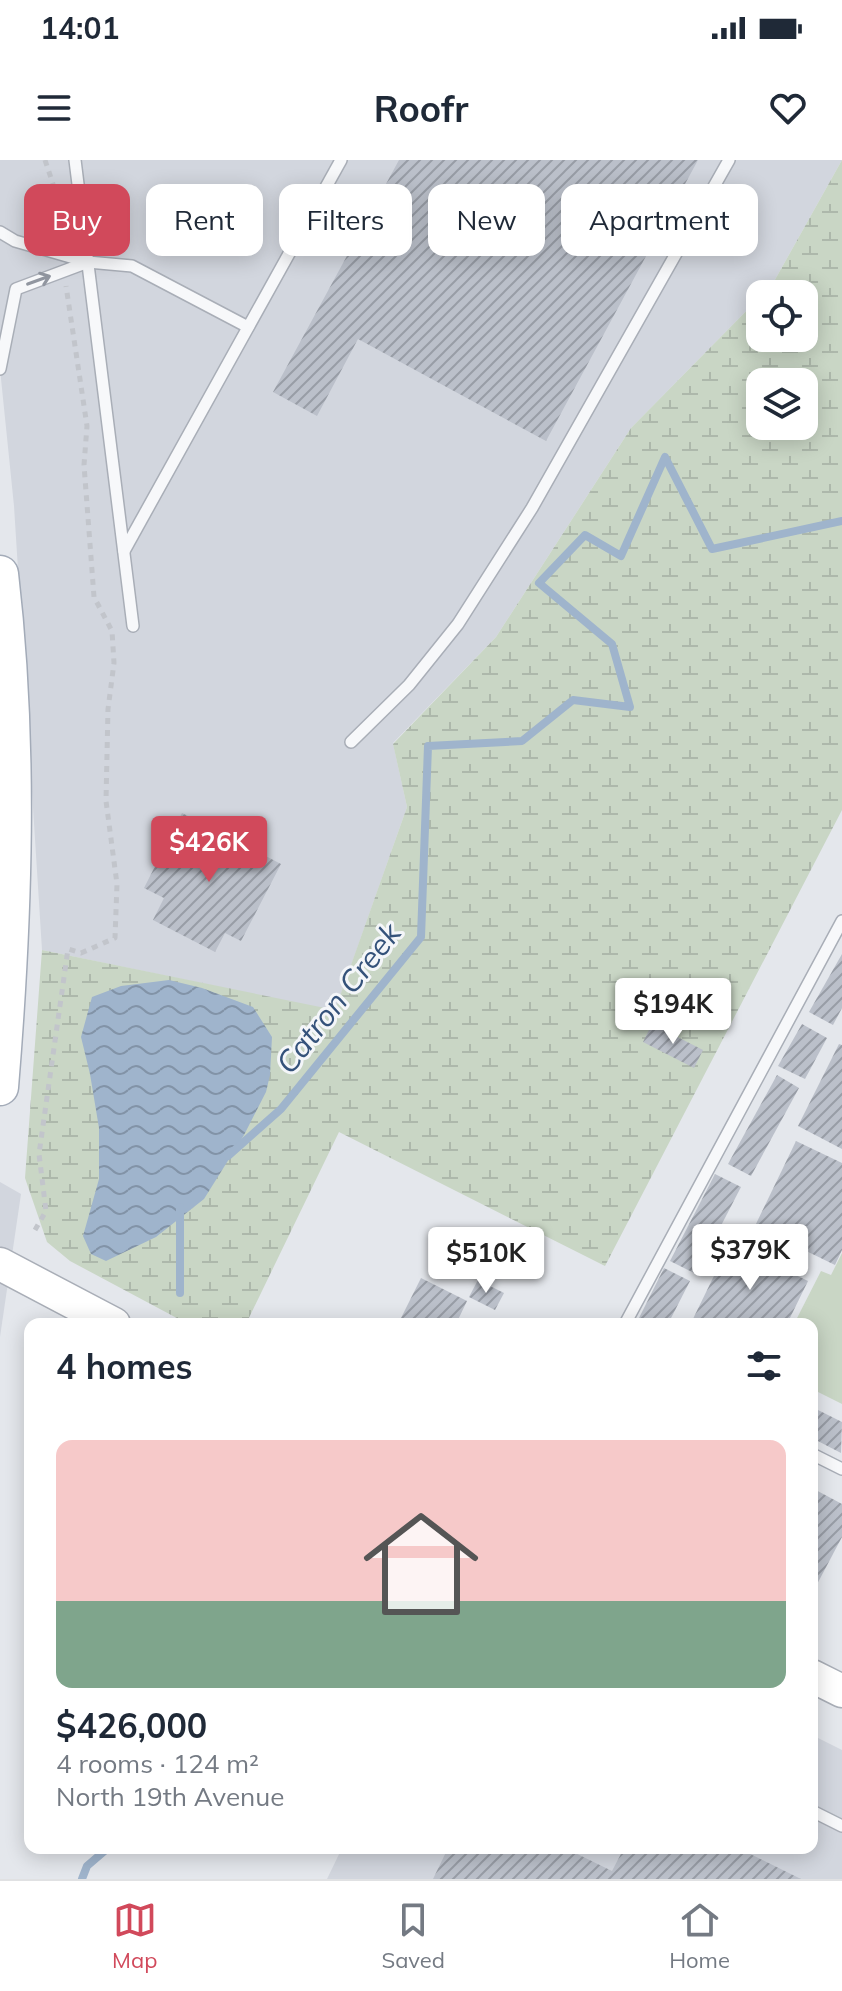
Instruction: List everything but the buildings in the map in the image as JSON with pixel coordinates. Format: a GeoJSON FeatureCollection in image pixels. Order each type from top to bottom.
{"type":"FeatureCollection","features":[{"type":"Feature","properties":{"kind":"main road"},"geometry":{"type":"LineString","coordinates":[[0,574],[6,629],[13,811],[0,1087]]}},
{"type":"Feature","properties":{"kind":"main road"},"geometry":{"type":"LineString","coordinates":[[0,1264],[103,1318]]}},
{"type":"Feature","properties":{"kind":"main road"},"geometry":{"type":"LineString","coordinates":[[818,1679],[842,1691]]}},
{"type":"Feature","properties":{"kind":"lane"},"geometry":{"type":"LineString","coordinates":[[75,160],[133,626]]}},
{"type":"Feature","properties":{"kind":"lane"},"geometry":{"type":"LineString","coordinates":[[124,552],[341,160]]}},
{"type":"Feature","properties":{"kind":"lane"},"geometry":{"type":"LineString","coordinates":[[351,742],[409,685],[458,624],[532,508],[729,160]]}},
{"type":"Feature","properties":{"kind":"lane"},"geometry":{"type":"LineString","coordinates":[[0,232],[24,244]]}},
{"type":"Feature","properties":{"kind":"lane"},"geometry":{"type":"LineString","coordinates":[[68,256],[88,262],[132,266],[248,327]]}},
{"type":"Feature","properties":{"kind":"lane"},"geometry":{"type":"LineString","coordinates":[[0,369],[16,289],[88,262]]}},
{"type":"Feature","properties":{"kind":"lane"},"geometry":{"type":"LineString","coordinates":[[628,1318],[842,921]]}},
{"type":"Feature","properties":{"kind":"lane"},"geometry":{"type":"LineString","coordinates":[[818,1457],[842,1469]]}},
{"type":"Feature","properties":{"kind":"lane"},"geometry":{"type":"LineString","coordinates":[[818,1814],[842,1826]]}},
{"type":"Feature","properties":{"kind":"path"},"geometry":{"type":"LineString","coordinates":[[45,160],[53,184]]}},
{"type":"Feature","properties":{"kind":"path"},"geometry":{"type":"LineString","coordinates":[[35,1230],[46,1211],[39,1154],[68,949],[81,953],[115,938],[117,884],[106,801],[108,709],[114,663],[112,631],[94,597],[84,465],[87,426],[64,271]]}},
{"type":"Feature","properties":{"kind":"shaded area"},"geometry":{"type":"Polygon","coordinates":[[[0,160],[842,160],[775,280],[746,280],[746,311],[631,428],[496,637],[393,743],[407,807],[335,1011],[42,950],[14,506],[0,369],[0,160]]]}},
{"type":"Feature","properties":{"kind":"shaded area"},"geometry":{"type":"Polygon","coordinates":[[[0,1182],[21,1194],[0,1337],[0,1182]]]}},
{"type":"Feature","properties":{"kind":"shaded area"},"geometry":{"type":"Polygon","coordinates":[[[818,1738],[842,1750],[842,1879],[327,1879],[339,1854],[818,1854],[818,1738]]]}},
{"type":"Feature","properties":{"kind":"green space"},"geometry":{"type":"Polygon","coordinates":[[[842,160],[842,810],[605,1266],[339,1132],[249,1318],[177,1318],[70,1261],[47,1242],[25,1178],[42,950],[335,1010],[407,807],[393,744],[496,637],[631,428],[746,311],[746,352],[818,352],[818,280],[775,280],[842,160]]]}},
{"type":"Feature","properties":{"kind":"green space"},"geometry":{"type":"Polygon","coordinates":[[[842,1253],[842,1404],[818,1392],[818,1318],[797,1318],[821,1271],[831,1275],[842,1253]]]}},
{"type":"Feature","properties":{"kind":"water"},"geometry":{"type":"Polygon","coordinates":[[[169,980],[202,988],[253,1007],[272,1037],[270,1075],[266,1092],[244,1135],[204,1199],[156,1237],[106,1261],[91,1254],[83,1236],[99,1179],[99,1128],[81,1037],[92,997],[121,986],[169,980]]]}},
{"type":"Feature","properties":{"kind":"waterway","name":"Catron Creek"},"geometry":{"type":"LineString","coordinates":[[228,1156],[281,1109],[421,937],[428,746],[522,741],[573,700],[630,707],[612,644],[539,583],[585,535],[621,556],[665,457],[712,549],[842,521]]}},
{"type":"Feature","properties":{"kind":"waterway","name":"Catron Creek"},"geometry":{"type":"LineString","coordinates":[[180,1207],[180,1293]]}},
{"type":"Feature","properties":{"kind":"waterway"},"geometry":{"type":"LineString","coordinates":[[82,1879],[87,1866],[101,1854]]}}]}
